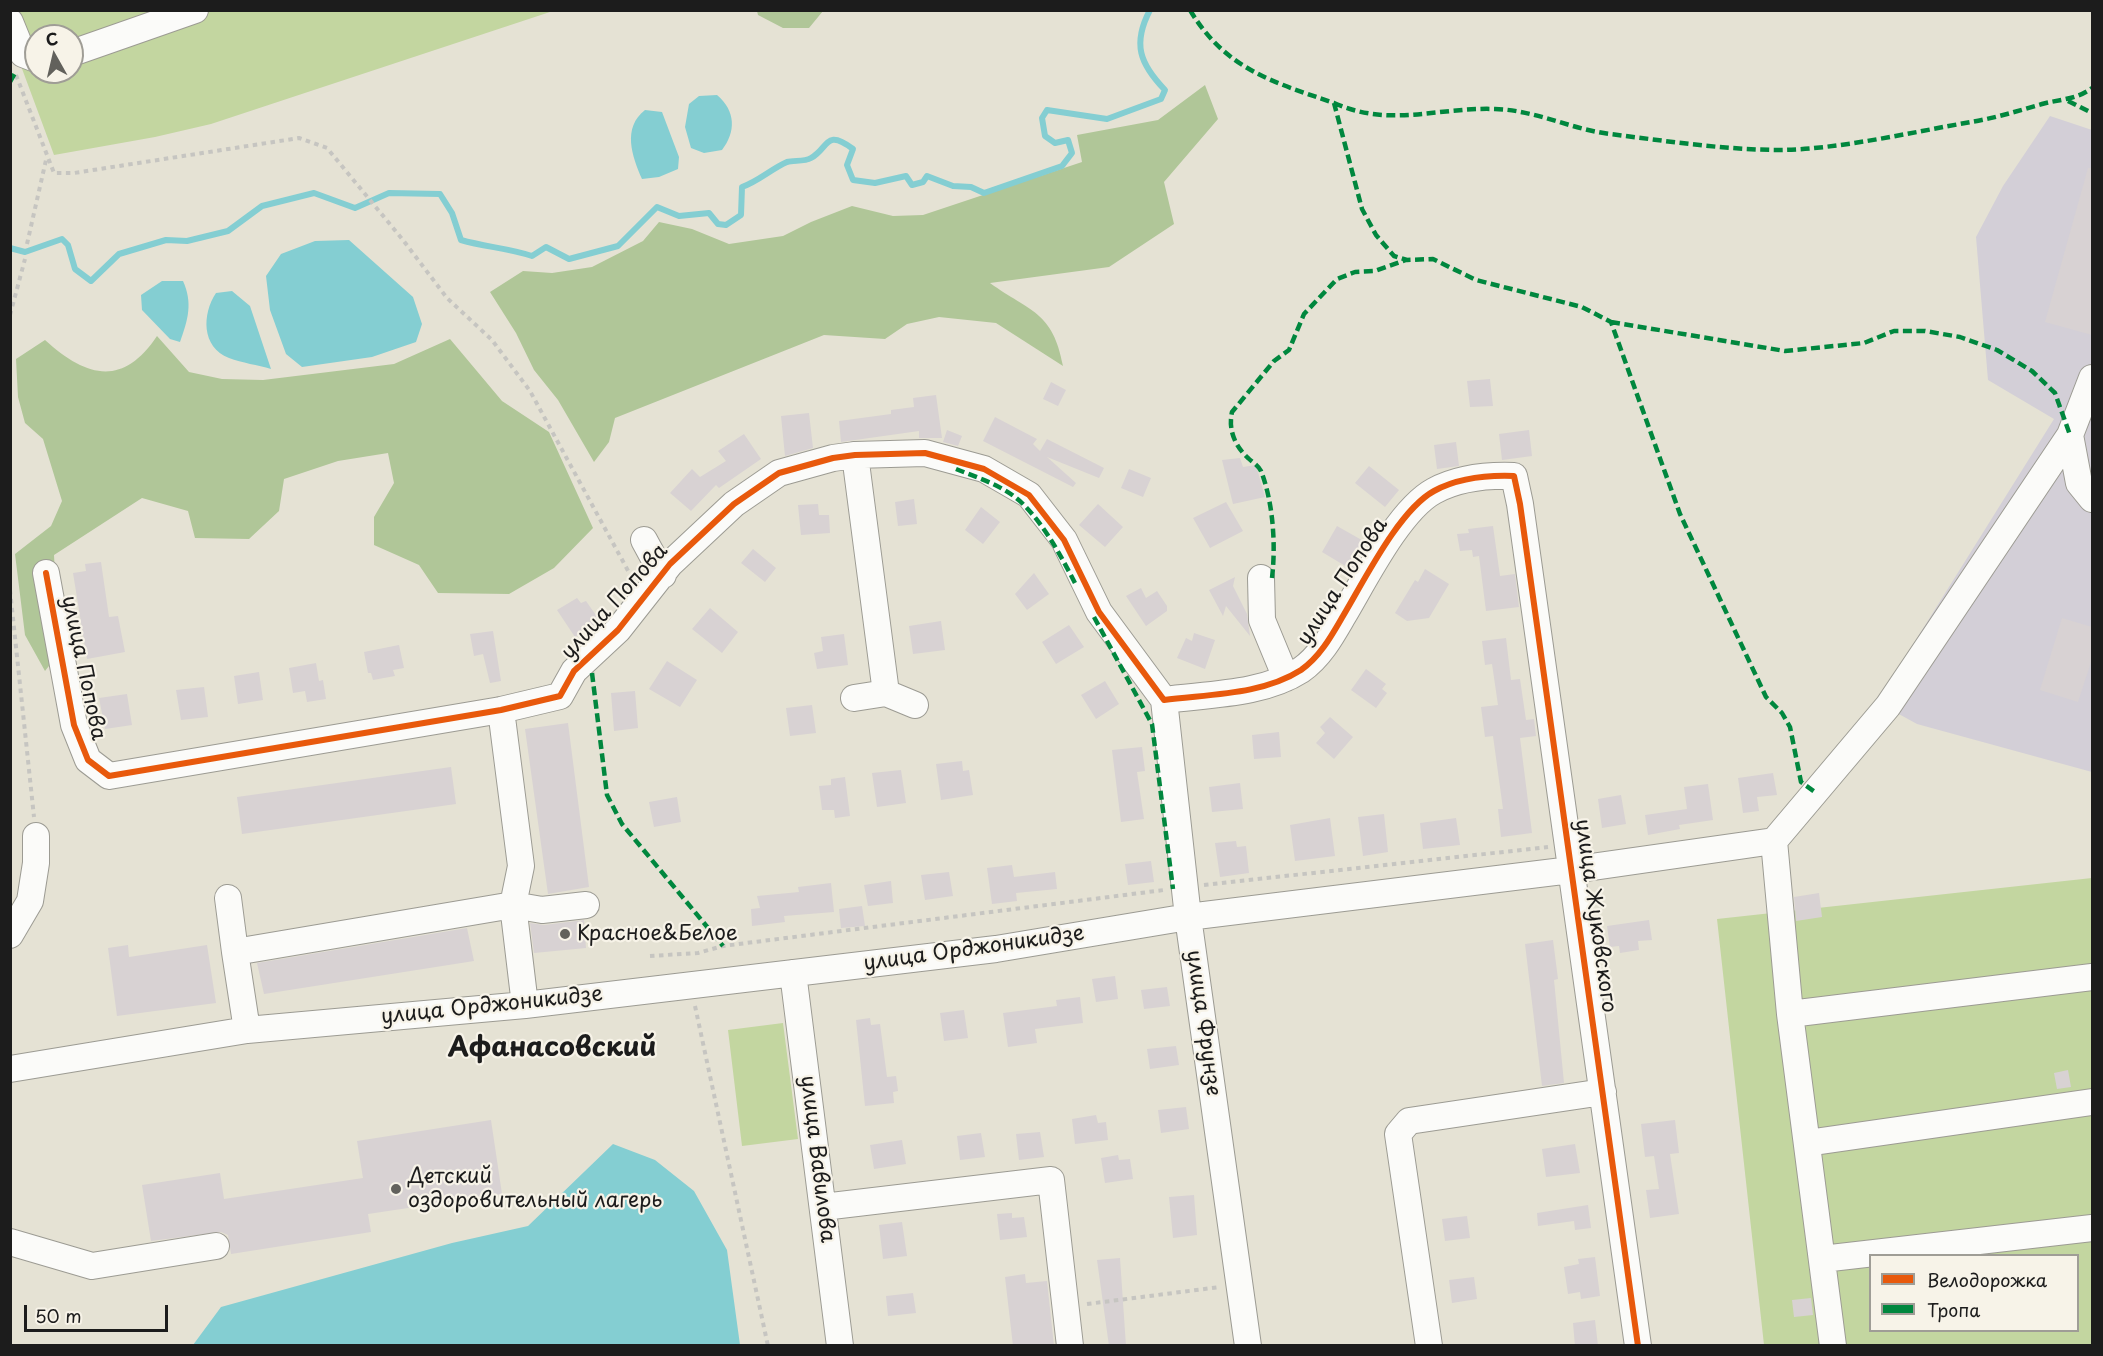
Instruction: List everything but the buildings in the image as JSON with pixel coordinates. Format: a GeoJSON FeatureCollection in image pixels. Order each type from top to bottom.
{"type":"FeatureCollection","features":[{"type":"Feature","properties":{"kind":"street"},"geometry":{"type":"LineString","coordinates":[[84,49],[195,10]]}},
{"type":"Feature","properties":{"kind":"street"},"geometry":{"type":"LineString","coordinates":[[10,22],[24,54]]}},
{"type":"Feature","properties":{"kind":"street"},"geometry":{"type":"LineString","coordinates":[[1833,1346],[1790,1014],[1774,841],[1888,706],[2070,435],[2092,378]]}},
{"type":"Feature","properties":{"kind":"street"},"geometry":{"type":"LineString","coordinates":[[2070,435],[2079,483],[2092,499]]}},
{"type":"Feature","properties":{"kind":"street","name":"улица Попова"},"geometry":{"type":"LineString","coordinates":[[46,573],[78,737],[88,760],[109,776],[501,710],[560,696],[574,671],[618,630],[670,564],[734,504],[779,473],[833,458],[855,455],[925,453],[984,469],[1029,495],[1064,540],[1099,612],[1164,700],[1265,687],[1303,669],[1325,647],[1410,510],[1433,492],[1458,482],[1494,476],[1514,476],[1518,492]]}},
{"type":"Feature","properties":{"kind":"street"},"geometry":{"type":"LineString","coordinates":[[855,455],[886,693]]}},
{"type":"Feature","properties":{"kind":"street","name":"улица Жуковского"},"geometry":{"type":"LineString","coordinates":[[1518,492],[1638,1346]]}},
{"type":"Feature","properties":{"kind":"street"},"geometry":{"type":"LineString","coordinates":[[644,540],[663,574]]}},
{"type":"Feature","properties":{"kind":"street"},"geometry":{"type":"LineString","coordinates":[[1261,578],[1262,620],[1286,678]]}},
{"type":"Feature","properties":{"kind":"street"},"geometry":{"type":"LineString","coordinates":[[854,698],[886,693],[915,705]]}},
{"type":"Feature","properties":{"kind":"street","name":"улица Фрунзе"},"geometry":{"type":"LineString","coordinates":[[1164,700],[1180,888],[1188,917],[1248,1346]]}},
{"type":"Feature","properties":{"kind":"street"},"geometry":{"type":"LineString","coordinates":[[501,710],[521,866],[513,905],[525,1005]]}},
{"type":"Feature","properties":{"kind":"street"},"geometry":{"type":"LineString","coordinates":[[10,935],[30,901],[36,863],[36,836]]}},
{"type":"Feature","properties":{"kind":"street","name":"улица Орджоникидзе"},"geometry":{"type":"LineString","coordinates":[[16,1068],[247,1030],[525,1005],[996,949],[1188,917],[1571,870],[1774,841]]}},
{"type":"Feature","properties":{"kind":"street"},"geometry":{"type":"LineString","coordinates":[[228,898],[247,1030]]}},
{"type":"Feature","properties":{"kind":"street"},"geometry":{"type":"LineString","coordinates":[[235,952],[513,905],[542,910],[586,905]]}},
{"type":"Feature","properties":{"kind":"street","name":"улица Вавилова"},"geometry":{"type":"LineString","coordinates":[[793,973],[840,1346]]}},
{"type":"Feature","properties":{"kind":"street"},"geometry":{"type":"LineString","coordinates":[[1790,1014],[2092,977]]}},
{"type":"Feature","properties":{"kind":"street"},"geometry":{"type":"LineString","coordinates":[[1429,1346],[1398,1134],[1409,1121],[1603,1092]]}},
{"type":"Feature","properties":{"kind":"street"},"geometry":{"type":"LineString","coordinates":[[1807,1143],[2092,1102]]}},
{"type":"Feature","properties":{"kind":"street"},"geometry":{"type":"LineString","coordinates":[[823,1207],[1051,1180],[1070,1346]]}},
{"type":"Feature","properties":{"kind":"street"},"geometry":{"type":"LineString","coordinates":[[1822,1259],[2092,1228]]}},
{"type":"Feature","properties":{"kind":"street"},"geometry":{"type":"LineString","coordinates":[[10,1242],[92,1266],[216,1246]]}},
{"type":"Feature","properties":{"kind":"path"},"geometry":{"type":"LineString","coordinates":[[15,74],[46,159],[54,173],[74,173],[300,138],[327,148],[403,240],[447,298],[492,340],[530,391],[635,582]]}},
{"type":"Feature","properties":{"kind":"path"},"geometry":{"type":"LineString","coordinates":[[27,244],[46,159]]}},
{"type":"Feature","properties":{"kind":"path"},"geometry":{"type":"LineString","coordinates":[[10,315],[25,259]]}},
{"type":"Feature","properties":{"kind":"path"},"geometry":{"type":"LineString","coordinates":[[10,590],[36,836]]}},
{"type":"Feature","properties":{"kind":"path"},"geometry":{"type":"LineString","coordinates":[[650,956],[698,953],[723,946],[1180,888],[1568,845]]}},
{"type":"Feature","properties":{"kind":"path"},"geometry":{"type":"LineString","coordinates":[[690,984],[768,1346]]}},
{"type":"Feature","properties":{"kind":"path"},"geometry":{"type":"LineString","coordinates":[[1066,1306],[1240,1285]]}},
{"type":"Feature","properties":{"kind":"shaded area"},"geometry":{"type":"Polygon","coordinates":[[[2050,116],[2092,130],[2092,772],[1917,724],[1877,702],[2054,419],[1988,380],[1976,237],[2003,186],[2050,116]]]}},
{"type":"Feature","properties":{"kind":"green space"},"geometry":{"type":"Polygon","coordinates":[[[757,10],[823,11],[809,28],[783,28],[758,15],[757,10]]]}},
{"type":"Feature","properties":{"kind":"green space"},"geometry":{"type":"Polygon","coordinates":[[[11,11],[553,11],[211,124],[155,137],[54,155],[28,84],[84,84],[84,24],[24,24],[24,74],[11,39],[11,11]]]}},
{"type":"Feature","properties":{"kind":"green space"},"geometry":{"type":"Polygon","coordinates":[[[1205,85],[1218,119],[1164,182],[1174,224],[1109,267],[990,283],[1038,315],[1046,323],[1059,348],[1063,366],[996,323],[939,317],[907,324],[885,339],[824,335],[615,418],[609,442],[594,462],[558,400],[534,370],[516,333],[490,292],[523,271],[552,273],[592,267],[643,241],[659,222],[692,229],[729,244],[783,236],[852,206],[893,216],[923,215],[1082,162],[1077,135],[1158,120],[1205,85]]]}},
{"type":"Feature","properties":{"kind":"green space"},"geometry":{"type":"Polygon","coordinates":[[[157,336],[189,372],[222,379],[263,380],[394,364],[450,339],[502,401],[549,432],[593,528],[554,568],[509,594],[438,593],[419,565],[374,545],[374,517],[394,483],[388,453],[338,461],[284,479],[279,511],[249,539],[195,538],[188,511],[142,498],[54,555],[59,653],[45,671],[25,635],[15,554],[51,526],[62,501],[43,439],[25,423],[18,397],[16,359],[45,340],[75,363],[90,369],[118,370],[144,352],[157,336]]]}},
{"type":"Feature","properties":{"kind":"green space"},"geometry":{"type":"Polygon","coordinates":[[[2092,878],[2092,1345],[1764,1345],[1717,919],[2092,878]]]}},
{"type":"Feature","properties":{"kind":"green space"},"geometry":{"type":"Polygon","coordinates":[[[783,1023],[798,1139],[742,1146],[728,1030],[783,1023]]]}},
{"type":"Feature","properties":{"kind":"water"},"geometry":{"type":"Polygon","coordinates":[[[717,95],[728,108],[732,129],[722,150],[704,153],[691,148],[685,127],[689,104],[699,96],[717,95]]]}},
{"type":"Feature","properties":{"kind":"water"},"geometry":{"type":"Polygon","coordinates":[[[645,110],[662,112],[679,157],[678,169],[659,177],[642,179],[632,152],[631,134],[633,125],[645,110]]]}},
{"type":"Feature","properties":{"kind":"water"},"geometry":{"type":"Polygon","coordinates":[[[349,240],[413,297],[422,324],[416,342],[372,357],[302,367],[286,354],[270,310],[266,276],[281,254],[315,241],[349,240]]]}},
{"type":"Feature","properties":{"kind":"water"},"geometry":{"type":"Polygon","coordinates":[[[162,281],[183,281],[186,289],[189,304],[180,342],[170,339],[142,310],[141,295],[162,281]]]}},
{"type":"Feature","properties":{"kind":"water"},"geometry":{"type":"Polygon","coordinates":[[[232,291],[250,306],[271,369],[229,358],[213,346],[209,338],[207,320],[211,301],[216,293],[232,291]]]}},
{"type":"Feature","properties":{"kind":"water"},"geometry":{"type":"Polygon","coordinates":[[[613,1144],[655,1160],[694,1191],[727,1250],[740,1345],[193,1345],[221,1307],[452,1243],[528,1226],[613,1144]]]}},
{"type":"Feature","properties":{"kind":"waterway"},"geometry":{"type":"LineString","coordinates":[[10,248],[25,252],[62,239],[68,245],[75,269],[91,281],[119,254],[166,240],[187,241],[228,231],[262,206],[314,193],[355,208],[389,193],[440,194],[452,213],[461,240],[532,256],[546,247],[569,259],[618,246],[657,207],[679,216],[709,213],[718,224],[726,225],[741,215],[742,187],[787,162],[811,158],[832,140],[837,140],[853,149],[847,165],[853,180],[875,183],[906,176],[912,185],[923,182],[927,176],[953,186],[971,187],[984,193],[1062,166],[1072,153],[1068,140],[1055,143],[1045,136],[1042,118],[1047,110],[1107,119],[1161,99],[1165,90],[1150,71],[1141,53],[1141,33],[1150,10]]}},
{"type":"Feature","properties":{"kind":"marked path"},"geometry":{"type":"LineString","coordinates":[[1190,10],[1219,46],[1252,71],[1334,103],[1362,209],[1376,235],[1394,256],[1407,260],[1433,259],[1476,280],[1582,307],[1611,322],[1680,514],[1766,697],[1782,713],[1790,727],[1801,782],[1815,792]]}},
{"type":"Feature","properties":{"kind":"marked path"},"geometry":{"type":"LineString","coordinates":[[10,82],[15,73]]}},
{"type":"Feature","properties":{"kind":"marked path"},"geometry":{"type":"LineString","coordinates":[[1334,103],[1355,110],[1394,115],[1474,109],[1510,110],[1595,132],[1717,147],[1782,150],[1852,143],[1980,120],[2074,97],[2092,88]]}},
{"type":"Feature","properties":{"kind":"marked path"},"geometry":{"type":"LineString","coordinates":[[2068,101],[2092,113]]}},
{"type":"Feature","properties":{"kind":"marked path"},"geometry":{"type":"LineString","coordinates":[[1272,578],[1273,537],[1271,510],[1265,483],[1257,465],[1243,453],[1236,443],[1231,425],[1232,412],[1274,361],[1289,350],[1304,314],[1337,279],[1355,272],[1375,271],[1406,260]]}},
{"type":"Feature","properties":{"kind":"marked path"},"geometry":{"type":"LineString","coordinates":[[1611,322],[1785,351],[1864,343],[1894,331],[1925,331],[1960,337],[1997,350],[2032,371],[2055,393],[2070,435]]}},
{"type":"Feature","properties":{"kind":"marked path"},"geometry":{"type":"LineString","coordinates":[[956,469],[1000,487],[1023,504],[1045,532],[1075,583]]}},
{"type":"Feature","properties":{"kind":"marked path"},"geometry":{"type":"LineString","coordinates":[[1094,617],[1152,724],[1173,889]]}},
{"type":"Feature","properties":{"kind":"marked path"},"geometry":{"type":"LineString","coordinates":[[592,673],[607,795],[622,824],[723,946]]}},
{"type":"Feature","properties":{"kind":"cycle path"},"geometry":{"type":"LineString","coordinates":[[46,573],[74,725],[88,760],[109,776],[501,710],[560,696],[574,671],[618,630],[670,564],[734,504],[779,473],[833,458],[855,455],[925,453],[984,469],[1029,495],[1064,540],[1099,612],[1164,700],[1252,689],[1286,678],[1301,670],[1325,645],[1383,548],[1421,500],[1434,491],[1463,480],[1514,476],[1520,504],[1638,1346]]}},
{"type":"Feature","properties":{"kind":"place","name":"Красное&Белое"},"geometry":{"type":"Point","coordinates":[565,934]}},
{"type":"Feature","properties":{"kind":"place","name":"Детский оздоровительный лагерь"},"geometry":{"type":"Point","coordinates":[396,1189]}},
{"type":"Feature","properties":{"kind":"district","name":"Афанасовский"},"geometry":{"type":"Point","coordinates":[552,1049]}}]}
